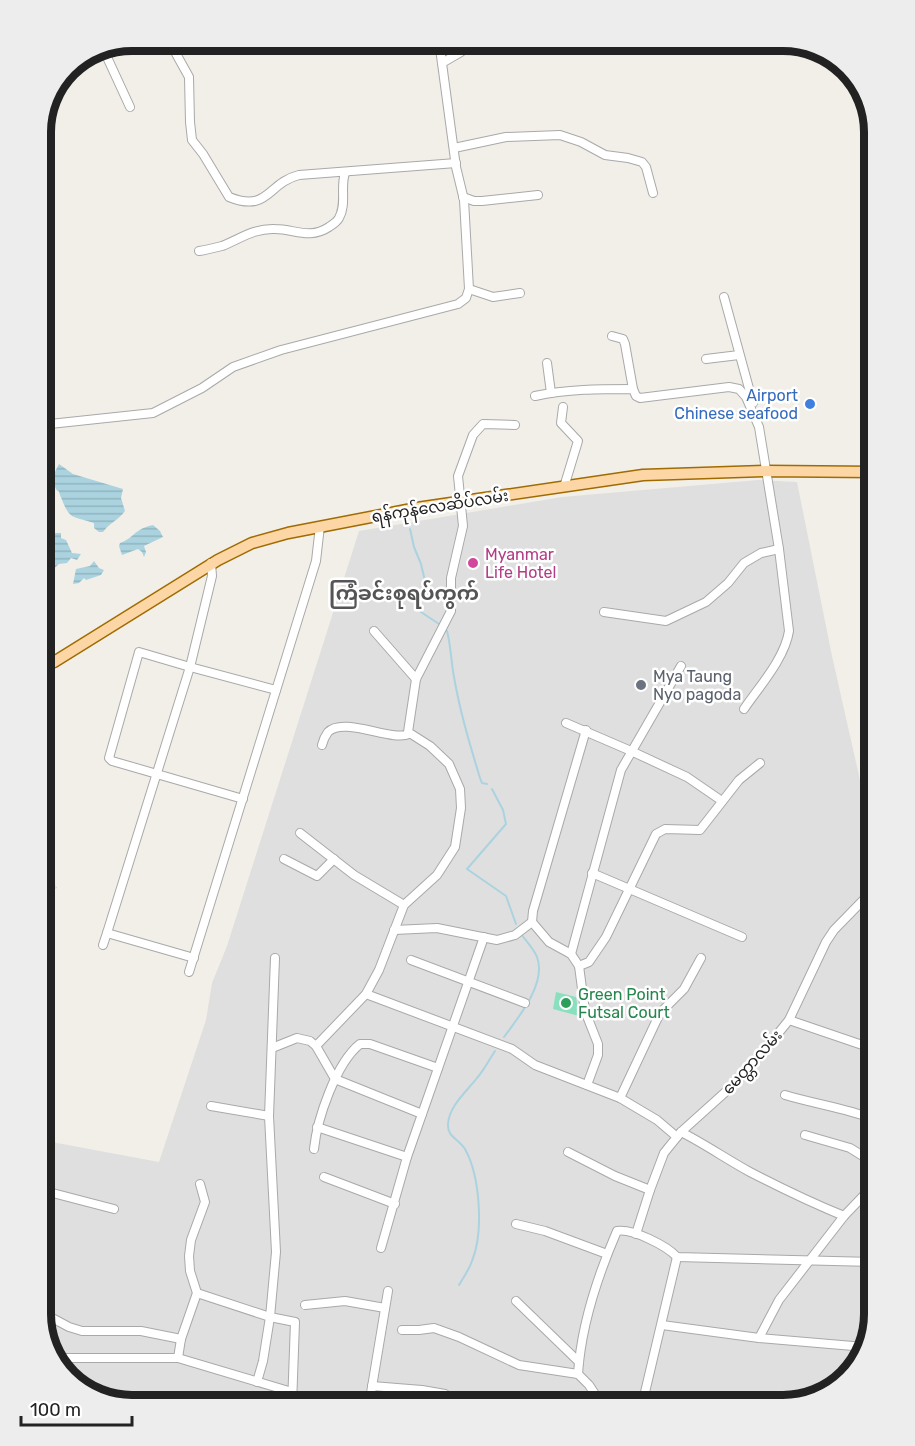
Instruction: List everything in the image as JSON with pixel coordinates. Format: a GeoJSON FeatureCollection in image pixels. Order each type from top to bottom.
{"type":"FeatureCollection","features":[{"type":"Feature","properties":{"kind":"main road","name":"ရန်ကုန်လေဆိပ်လမ်း"},"geometry":{"type":"LineString","coordinates":[[51,663],[212,563],[252,543],[320,526],[643,475],[766,471],[864,472]]}},
{"type":"Feature","properties":{"kind":"street"},"geometry":{"type":"LineString","coordinates":[[176,51],[189,78],[192,140],[229,197],[254,202],[266,197],[285,180],[320,172],[456,163]]}},
{"type":"Feature","properties":{"kind":"street"},"geometry":{"type":"LineString","coordinates":[[51,424],[153,413],[202,388],[233,367],[281,350],[458,304],[466,298],[469,288],[463,197],[440,51]]}},
{"type":"Feature","properties":{"kind":"street"},"geometry":{"type":"LineString","coordinates":[[442,63],[461,51]]}},
{"type":"Feature","properties":{"kind":"street"},"geometry":{"type":"LineString","coordinates":[[105,56],[130,107]]}},
{"type":"Feature","properties":{"kind":"street"},"geometry":{"type":"LineString","coordinates":[[454,148],[506,137],[560,135],[581,142],[605,155],[642,162],[646,167],[653,193]]}},
{"type":"Feature","properties":{"kind":"street"},"geometry":{"type":"LineString","coordinates":[[199,251],[222,246],[248,233],[261,230],[275,229],[312,235],[324,231],[338,220],[342,210],[342,180],[345,172]]}},
{"type":"Feature","properties":{"kind":"street"},"geometry":{"type":"LineString","coordinates":[[463,197],[482,201],[538,195]]}},
{"type":"Feature","properties":{"kind":"street"},"geometry":{"type":"LineString","coordinates":[[469,288],[493,297],[520,293]]}},
{"type":"Feature","properties":{"kind":"street"},"geometry":{"type":"LineString","coordinates":[[724,297],[756,411],[755,416]]}},
{"type":"Feature","properties":{"kind":"street"},"geometry":{"type":"LineString","coordinates":[[612,336],[622,339],[625,344],[636,396],[640,398],[729,387],[739,389],[746,398],[759,427],[789,631],[787,643],[744,709]]}},
{"type":"Feature","properties":{"kind":"street"},"geometry":{"type":"LineString","coordinates":[[706,359],[739,355]]}},
{"type":"Feature","properties":{"kind":"street"},"geometry":{"type":"LineString","coordinates":[[547,363],[551,393]]}},
{"type":"Feature","properties":{"kind":"street"},"geometry":{"type":"LineString","coordinates":[[535,396],[595,388],[633,389]]}},
{"type":"Feature","properties":{"kind":"street"},"geometry":{"type":"LineString","coordinates":[[563,407],[561,423],[578,441],[564,488]]}},
{"type":"Feature","properties":{"kind":"street"},"geometry":{"type":"LineString","coordinates":[[409,734],[417,679],[451,611],[451,578],[463,526],[458,476],[472,435],[483,424],[515,425]]}},
{"type":"Feature","properties":{"kind":"street"},"geometry":{"type":"LineString","coordinates":[[189,972],[316,561],[320,526]]}},
{"type":"Feature","properties":{"kind":"street"},"geometry":{"type":"LineString","coordinates":[[604,612],[666,621],[706,602],[728,583],[744,563],[761,553],[778,549]]}},
{"type":"Feature","properties":{"kind":"street"},"geometry":{"type":"LineString","coordinates":[[104,945],[190,667],[212,576],[212,563]]}},
{"type":"Feature","properties":{"kind":"street"},"geometry":{"type":"LineString","coordinates":[[374,631],[417,679]]}},
{"type":"Feature","properties":{"kind":"street"},"geometry":{"type":"LineString","coordinates":[[243,799],[109,758],[139,652],[276,690]]}},
{"type":"Feature","properties":{"kind":"street"},"geometry":{"type":"LineString","coordinates":[[571,954],[621,770],[681,666]]}},
{"type":"Feature","properties":{"kind":"street"},"geometry":{"type":"LineString","coordinates":[[566,723],[687,777],[722,801]]}},
{"type":"Feature","properties":{"kind":"street"},"geometry":{"type":"LineString","coordinates":[[316,1046],[366,994],[379,970],[404,905],[437,875],[455,847],[461,808],[460,789],[449,764],[430,746],[409,734],[402,736],[363,728],[336,728],[326,734],[321,745]]}},
{"type":"Feature","properties":{"kind":"street"},"geometry":{"type":"LineString","coordinates":[[586,730],[533,911],[532,922],[549,942],[571,954],[579,966],[585,1011],[598,1044],[598,1055],[587,1085]]}},
{"type":"Feature","properties":{"kind":"street"},"geometry":{"type":"LineString","coordinates":[[579,966],[589,962],[606,937],[656,834],[665,829],[700,830],[739,780],[760,763]]}},
{"type":"Feature","properties":{"kind":"street"},"geometry":{"type":"LineString","coordinates":[[300,833],[354,874],[404,905]]}},
{"type":"Feature","properties":{"kind":"street"},"geometry":{"type":"LineString","coordinates":[[284,859],[317,876],[334,859]]}},
{"type":"Feature","properties":{"kind":"street"},"geometry":{"type":"LineString","coordinates":[[592,873],[742,937]]}},
{"type":"Feature","properties":{"kind":"street","name":"မေတ္တာလမ်း"},"geometry":{"type":"LineString","coordinates":[[636,1234],[664,1153],[679,1135],[731,1087],[789,1020],[826,942],[834,930],[864,899]]}},
{"type":"Feature","properties":{"kind":"street"},"geometry":{"type":"LineString","coordinates":[[394,930],[438,928],[497,940],[514,935],[532,922]]}},
{"type":"Feature","properties":{"kind":"street"},"geometry":{"type":"LineString","coordinates":[[107,933],[194,958]]}},
{"type":"Feature","properties":{"kind":"street"},"geometry":{"type":"LineString","coordinates":[[381,1248],[407,1157],[483,937]]}},
{"type":"Feature","properties":{"kind":"street"},"geometry":{"type":"LineString","coordinates":[[258,1382],[270,1317],[276,1252],[268,1116],[275,958]]}},
{"type":"Feature","properties":{"kind":"street"},"geometry":{"type":"LineString","coordinates":[[620,1098],[660,1012],[684,989],[701,958]]}},
{"type":"Feature","properties":{"kind":"street"},"geometry":{"type":"LineString","coordinates":[[411,960],[525,1003]]}},
{"type":"Feature","properties":{"kind":"street"},"geometry":{"type":"LineString","coordinates":[[366,994],[512,1049],[535,1065],[620,1098],[657,1119],[679,1135],[708,1145],[748,1171],[844,1216]]}},
{"type":"Feature","properties":{"kind":"street"},"geometry":{"type":"LineString","coordinates":[[789,1020],[864,1046]]}},
{"type":"Feature","properties":{"kind":"street"},"geometry":{"type":"LineString","coordinates":[[272,1048],[297,1038],[310,1041],[316,1046],[335,1078],[422,1114]]}},
{"type":"Feature","properties":{"kind":"street"},"geometry":{"type":"LineString","coordinates":[[314,1149],[317,1127],[335,1078],[356,1048],[363,1043],[438,1068]]}},
{"type":"Feature","properties":{"kind":"street"},"geometry":{"type":"LineString","coordinates":[[785,1095],[864,1115]]}},
{"type":"Feature","properties":{"kind":"street"},"geometry":{"type":"LineString","coordinates":[[211,1106],[268,1116]]}},
{"type":"Feature","properties":{"kind":"street"},"geometry":{"type":"LineString","coordinates":[[317,1127],[407,1157]]}},
{"type":"Feature","properties":{"kind":"street"},"geometry":{"type":"LineString","coordinates":[[805,1135],[850,1148],[864,1157]]}},
{"type":"Feature","properties":{"kind":"street"},"geometry":{"type":"LineString","coordinates":[[568,1152],[615,1176],[650,1190]]}},
{"type":"Feature","properties":{"kind":"street"},"geometry":{"type":"LineString","coordinates":[[324,1177],[395,1204]]}},
{"type":"Feature","properties":{"kind":"street"},"geometry":{"type":"LineString","coordinates":[[178,1358],[181,1339],[197,1293],[190,1270],[189,1256],[194,1229],[205,1202],[200,1184]]}},
{"type":"Feature","properties":{"kind":"street"},"geometry":{"type":"LineString","coordinates":[[51,1193],[114,1209]]}},
{"type":"Feature","properties":{"kind":"street"},"geometry":{"type":"LineString","coordinates":[[759,1338],[779,1300],[844,1216],[864,1195]]}},
{"type":"Feature","properties":{"kind":"street"},"geometry":{"type":"LineString","coordinates":[[516,1224],[545,1231],[607,1254]]}},
{"type":"Feature","properties":{"kind":"street"},"geometry":{"type":"LineString","coordinates":[[578,1374],[580,1346],[607,1254],[617,1231],[636,1234],[672,1251],[677,1257],[864,1262]]}},
{"type":"Feature","properties":{"kind":"street"},"geometry":{"type":"LineString","coordinates":[[645,1395],[677,1257]]}},
{"type":"Feature","properties":{"kind":"street"},"geometry":{"type":"LineString","coordinates":[[371,1395],[388,1291]]}},
{"type":"Feature","properties":{"kind":"street"},"geometry":{"type":"LineString","coordinates":[[64,1358],[178,1358],[292,1392],[295,1322],[270,1317],[197,1293]]}},
{"type":"Feature","properties":{"kind":"street"},"geometry":{"type":"LineString","coordinates":[[304,1305],[345,1301],[385,1308]]}},
{"type":"Feature","properties":{"kind":"street"},"geometry":{"type":"LineString","coordinates":[[516,1301],[579,1362]]}},
{"type":"Feature","properties":{"kind":"street"},"geometry":{"type":"LineString","coordinates":[[51,1318],[82,1331],[141,1331],[181,1339]]}},
{"type":"Feature","properties":{"kind":"street"},"geometry":{"type":"LineString","coordinates":[[662,1324],[759,1338],[857,1346]]}},
{"type":"Feature","properties":{"kind":"street"},"geometry":{"type":"LineString","coordinates":[[402,1330],[440,1329],[519,1365],[578,1374],[590,1385],[596,1395]]}},
{"type":"Feature","properties":{"kind":"street"},"geometry":{"type":"LineString","coordinates":[[372,1386],[422,1389],[445,1394]]}},
{"type":"Feature","properties":{"kind":"shaded area"},"geometry":{"type":"Polygon","coordinates":[[[758,480],[797,482],[832,656],[864,794],[864,1314],[856,1350],[836,1375],[819,1387],[783,1395],[127,1395],[96,1387],[71,1367],[59,1350],[54,1335],[51,1314],[51,1142],[159,1162],[206,1020],[212,983],[227,946],[359,531],[562,497],[758,480]]]}},
{"type":"Feature","properties":{"kind":"shaded area"},"geometry":{"type":"Polygon","coordinates":[[[51,876],[57,888],[51,890],[51,876]]]}},
{"type":"Feature","properties":{"kind":"green space","name":"Green Point Futsal Court"},"geometry":{"type":"Polygon","coordinates":[[[556,992],[576,997],[579,1016],[553,1009],[556,992]]]}},
{"type":"Feature","properties":{"kind":"water"},"geometry":{"type":"Polygon","coordinates":[[[59,464],[73,474],[123,489],[121,498],[125,511],[103,532],[94,528],[94,523],[71,515],[53,481],[59,464]]]}},
{"type":"Feature","properties":{"kind":"water"},"geometry":{"type":"Polygon","coordinates":[[[51,523],[55,533],[61,533],[61,538],[66,540],[72,553],[81,554],[77,560],[71,558],[67,563],[59,564],[51,571],[51,523]]]}},
{"type":"Feature","properties":{"kind":"water"},"geometry":{"type":"Polygon","coordinates":[[[153,525],[163,537],[144,546],[146,552],[144,557],[138,549],[122,555],[120,543],[153,525]]]}},
{"type":"Feature","properties":{"kind":"water"},"geometry":{"type":"Polygon","coordinates":[[[94,561],[99,568],[104,570],[101,575],[86,580],[84,578],[79,583],[73,584],[76,569],[90,566],[94,561]]]}},
{"type":"Feature","properties":{"kind":"waterway"},"geometry":{"type":"LineString","coordinates":[[410,529],[425,581],[419,603],[421,612],[439,624]]}},
{"type":"Feature","properties":{"kind":"waterway"},"geometry":{"type":"LineString","coordinates":[[447,631],[456,690],[480,778],[482,783],[487,784]]}},
{"type":"Feature","properties":{"kind":"waterway"},"geometry":{"type":"LineString","coordinates":[[492,789],[503,810],[506,824],[467,869],[506,896],[516,924]]}},
{"type":"Feature","properties":{"kind":"waterway"},"geometry":{"type":"LineString","coordinates":[[504,1037],[530,1000],[538,978],[537,957],[521,934]]}},
{"type":"Feature","properties":{"kind":"waterway"},"geometry":{"type":"LineString","coordinates":[[459,1285],[476,1249],[479,1204],[470,1160],[463,1146],[449,1132],[449,1117],[455,1105],[480,1075],[495,1051]]}},
{"type":"Feature","properties":{"kind":"place","name":"Airport Chinese seafood"},"geometry":{"type":"Point","coordinates":[810,404]}},
{"type":"Feature","properties":{"kind":"place","name":"Myanmar Life Hotel"},"geometry":{"type":"Point","coordinates":[473,563]}},
{"type":"Feature","properties":{"kind":"place","name":"Mya Taung Nyo pagoda"},"geometry":{"type":"Point","coordinates":[641,685]}},
{"type":"Feature","properties":{"kind":"place","name":"Green Point Futsal Court"},"geometry":{"type":"Point","coordinates":[566,1003]}},
{"type":"Feature","properties":{"kind":"district","name":"ကြံခင်းစုရပ်ကွက်"},"geometry":{"type":"Point","coordinates":[404,593]}}]}
